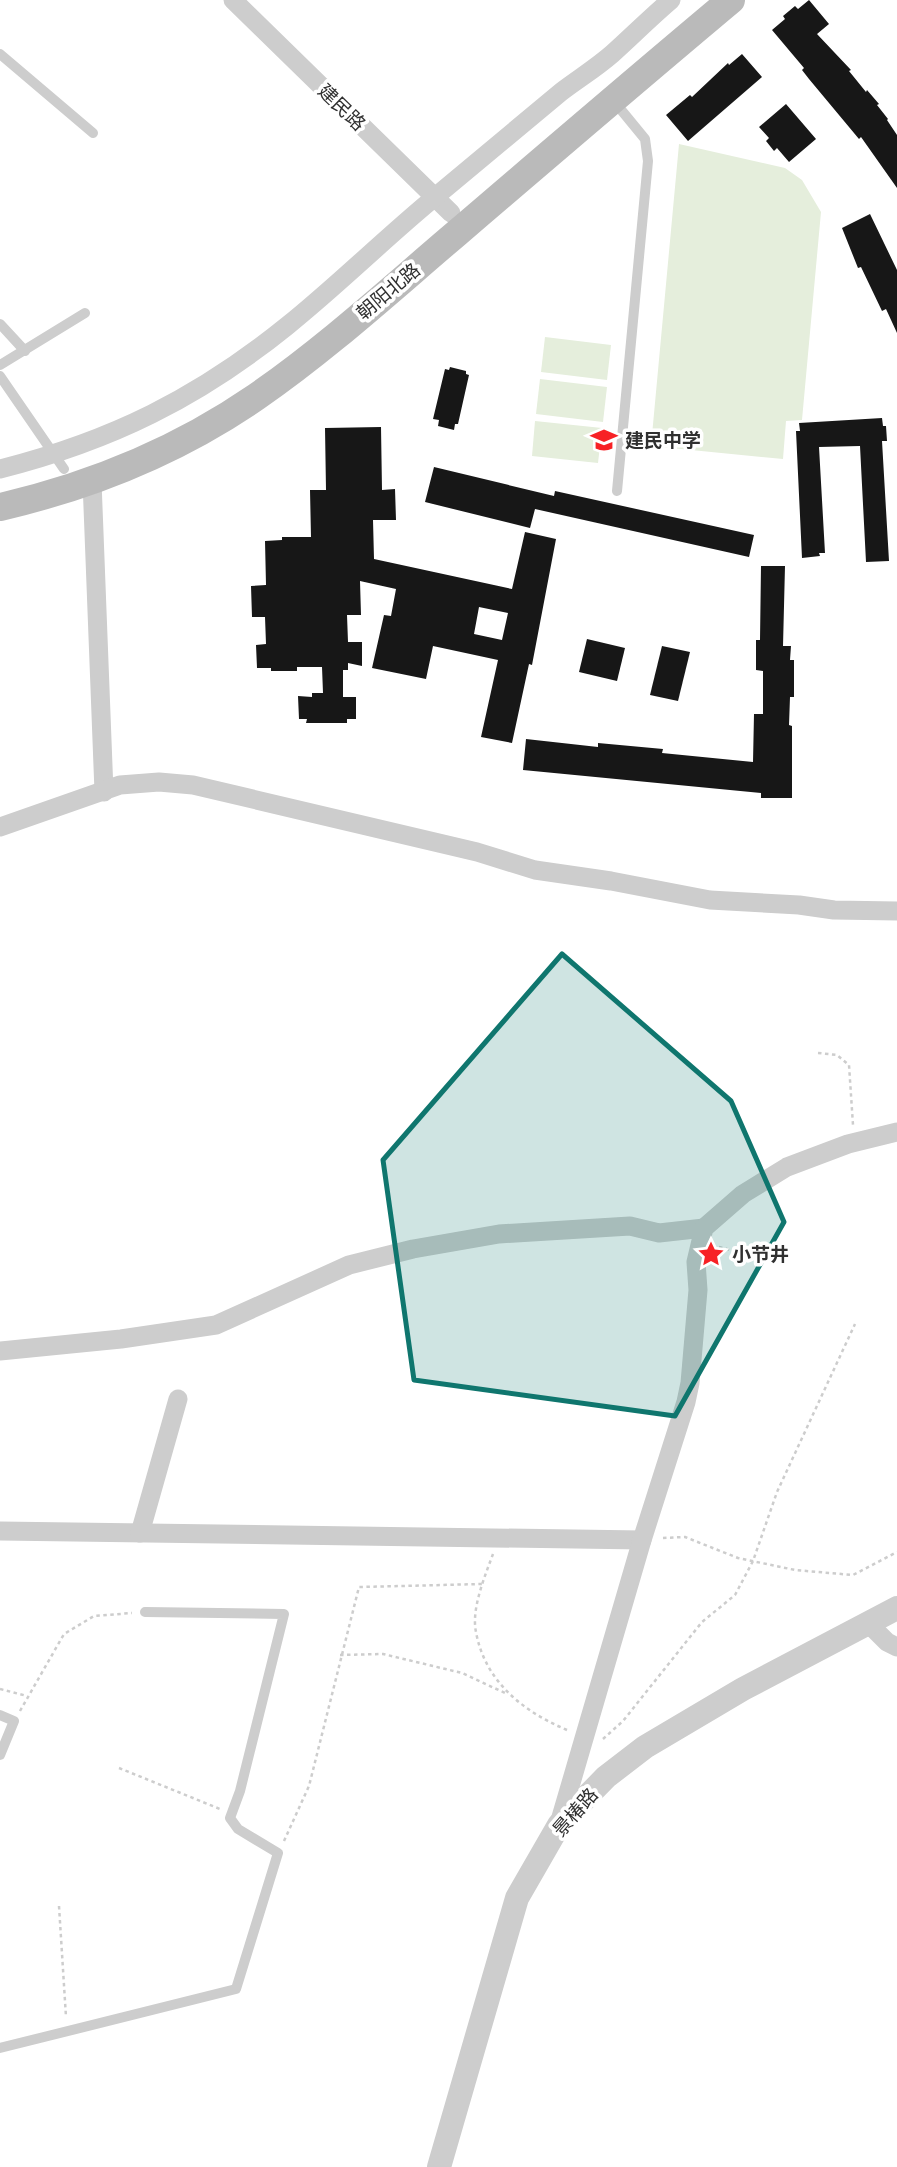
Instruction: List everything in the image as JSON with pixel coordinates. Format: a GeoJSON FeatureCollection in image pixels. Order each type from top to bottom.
{"type":"FeatureCollection","features":[{"type":"Feature","properties":{"kind":"main road","name":"朝阳北路"},"geometry":{"type":"LineString","coordinates":[[0,487],[58,462],[149,436],[244,381],[333,313],[443,205],[701,0]]}},
{"type":"Feature","properties":{"kind":"main road","name":"朝阳北路"},"geometry":{"type":"LineString","coordinates":[[0,507],[92,481],[157,454],[226,416],[284,377],[731,0]]}},
{"type":"Feature","properties":{"kind":"street","name":"建民路"},"geometry":{"type":"LineString","coordinates":[[233,0],[443,205]]}},
{"type":"Feature","properties":{"kind":"street"},"geometry":{"type":"LineString","coordinates":[[443,205],[479,163],[563,90],[610,56],[669,1]]}},
{"type":"Feature","properties":{"kind":"street"},"geometry":{"type":"LineString","coordinates":[[0,469],[58,462]]}},
{"type":"Feature","properties":{"kind":"street"},"geometry":{"type":"LineString","coordinates":[[92,481],[103,792]]}},
{"type":"Feature","properties":{"kind":"street"},"geometry":{"type":"LineString","coordinates":[[0,827],[120,785],[193,785],[477,852],[535,870],[710,900],[799,905],[834,910],[897,911]]}},
{"type":"Feature","properties":{"kind":"street"},"geometry":{"type":"LineString","coordinates":[[559,1825],[690,1383],[698,1290],[696,1262],[708,1237],[743,1194],[787,1167],[897,1132]]}},
{"type":"Feature","properties":{"kind":"street"},"geometry":{"type":"LineString","coordinates":[[0,1351],[121,1339],[216,1325],[349,1265],[413,1248],[499,1234],[630,1226],[659,1233],[708,1237]]}},
{"type":"Feature","properties":{"kind":"street"},"geometry":{"type":"LineString","coordinates":[[139,1533],[178,1399]]}},
{"type":"Feature","properties":{"kind":"street"},"geometry":{"type":"LineString","coordinates":[[0,1531],[642,1539]]}},
{"type":"Feature","properties":{"kind":"street","name":"景椿路"},"geometry":{"type":"LineString","coordinates":[[439,2167],[517,1898],[559,1825],[606,1777],[645,1747],[743,1689],[897,1608]]}},
{"type":"Feature","properties":{"kind":"street"},"geometry":{"type":"LineString","coordinates":[[869,1624],[881,1637],[897,1647]]}},
{"type":"Feature","properties":{"kind":"lane"},"geometry":{"type":"LineString","coordinates":[[0,54],[93,133]]}},
{"type":"Feature","properties":{"kind":"lane"},"geometry":{"type":"LineString","coordinates":[[613,100],[645,139],[648,161],[617,491]]}},
{"type":"Feature","properties":{"kind":"lane"},"geometry":{"type":"LineString","coordinates":[[0,365],[85,313]]}},
{"type":"Feature","properties":{"kind":"lane"},"geometry":{"type":"LineString","coordinates":[[0,324],[25,351]]}},
{"type":"Feature","properties":{"kind":"lane"},"geometry":{"type":"LineString","coordinates":[[0,376],[58,462]]}},
{"type":"Feature","properties":{"kind":"lane"},"geometry":{"type":"LineString","coordinates":[[0,2048],[236,1989],[278,1853],[238,1829],[230,1818],[240,1791],[284,1614],[145,1612]]}},
{"type":"Feature","properties":{"kind":"lane"},"geometry":{"type":"LineString","coordinates":[[0,1715],[14,1721],[0,1755]]}},
{"type":"Feature","properties":{"kind":"path"},"geometry":{"type":"LineString","coordinates":[[818,1053],[837,1055],[849,1065],[851,1121],[859,1142]]}},
{"type":"Feature","properties":{"kind":"path"},"geometry":{"type":"LineString","coordinates":[[708,1237],[778,1262]]}},
{"type":"Feature","properties":{"kind":"path"},"geometry":{"type":"LineString","coordinates":[[577,1762],[623,1721],[702,1622],[735,1595],[753,1562],[777,1492],[855,1324]]}},
{"type":"Feature","properties":{"kind":"path"},"geometry":{"type":"LineString","coordinates":[[642,1539],[685,1537],[753,1562],[795,1570],[853,1575],[897,1552]]}},
{"type":"Feature","properties":{"kind":"path"},"geometry":{"type":"LineString","coordinates":[[498,1538],[479,1597],[475,1631],[489,1670],[508,1694]]}},
{"type":"Feature","properties":{"kind":"path"},"geometry":{"type":"LineString","coordinates":[[276,1857],[309,1786],[359,1587],[483,1584]]}},
{"type":"Feature","properties":{"kind":"path"},"geometry":{"type":"LineString","coordinates":[[14,1721],[64,1634],[94,1616],[145,1612]]}},
{"type":"Feature","properties":{"kind":"path"},"geometry":{"type":"LineString","coordinates":[[340,1655],[383,1654],[461,1673],[508,1694],[539,1718],[584,1738]]}},
{"type":"Feature","properties":{"kind":"path"},"geometry":{"type":"LineString","coordinates":[[0,1689],[28,1697]]}},
{"type":"Feature","properties":{"kind":"path"},"geometry":{"type":"LineString","coordinates":[[119,1768],[232,1814]]}},
{"type":"Feature","properties":{"kind":"path"},"geometry":{"type":"LineString","coordinates":[[59,1906],[67,2031]]}},
{"type":"Feature","properties":{"kind":"highlighted area"},"geometry":{"type":"Polygon","coordinates":[[[562,954],[731,1101],[784,1222],[675,1416],[414,1380],[383,1160],[562,954]]]}},
{"type":"Feature","properties":{"kind":"green space"},"geometry":{"type":"Polygon","coordinates":[[[679,144],[785,168],[802,180],[821,212],[802,420],[786,421],[783,459],[651,446],[679,144]]]}},
{"type":"Feature","properties":{"kind":"green space"},"geometry":{"type":"Polygon","coordinates":[[[545,337],[611,345],[607,380],[541,372],[545,337]]]}},
{"type":"Feature","properties":{"kind":"green space"},"geometry":{"type":"Polygon","coordinates":[[[540,379],[607,387],[603,422],[536,414],[540,379]]]}},
{"type":"Feature","properties":{"kind":"green space"},"geometry":{"type":"Polygon","coordinates":[[[535,421],[602,428],[598,463],[532,456],[535,421]]]}},
{"type":"Feature","properties":{"kind":"building"},"geometry":{"type":"Polygon","coordinates":[[[809,0],[829,24],[817,34],[879,104],[877,105],[897,135],[897,188],[861,137],[859,139],[809,79],[802,70],[804,68],[772,30],[795,6],[798,9],[809,0]]]}},
{"type":"Feature","properties":{"kind":"building"},"geometry":{"type":"Polygon","coordinates":[[[742,54],[762,77],[688,141],[666,115],[690,95],[692,97],[728,63],[729,65],[742,54]]]}},
{"type":"Feature","properties":{"kind":"building"},"geometry":{"type":"Polygon","coordinates":[[[786,104],[816,139],[789,162],[777,148],[774,151],[766,141],[769,138],[759,127],[786,104]]]}},
{"type":"Feature","properties":{"kind":"building"},"geometry":{"type":"Polygon","coordinates":[[[870,214],[897,270],[897,333],[886,309],[882,311],[861,267],[858,268],[842,228],[870,214]]]}},
{"type":"Feature","properties":{"kind":"building"},"geometry":{"type":"Polygon","coordinates":[[[450,367],[466,371],[469,375],[458,424],[455,424],[454,430],[438,426],[439,420],[433,419],[445,369],[449,370],[450,367]]]}},
{"type":"Feature","properties":{"kind":"building"},"geometry":{"type":"Polygon","coordinates":[[[882,418],[883,426],[886,426],[887,441],[882,441],[889,561],[866,562],[860,446],[819,447],[825,553],[802,558],[796,431],[800,431],[799,423],[882,418]]]}},
{"type":"Feature","properties":{"kind":"building"},"geometry":{"type":"Polygon","coordinates":[[[381,427],[382,490],[395,489],[396,520],[373,520],[374,559],[512,589],[525,532],[556,539],[532,665],[529,664],[512,743],[481,737],[498,660],[433,646],[426,679],[372,668],[384,615],[391,616],[396,589],[360,581],[361,615],[347,615],[348,642],[362,642],[362,666],[348,663],[348,670],[343,670],[343,697],[356,697],[356,719],[347,719],[347,723],[306,723],[307,719],[299,719],[298,696],[312,697],[312,693],[323,693],[322,667],[297,667],[297,671],[257,668],[256,645],[266,644],[265,617],[252,617],[251,586],[266,585],[265,541],[282,540],[282,537],[311,537],[310,490],[326,490],[325,428],[381,427]],[[479,607],[474,634],[502,640],[508,613],[479,607]]]}},
{"type":"Feature","properties":{"kind":"building"},"geometry":{"type":"Polygon","coordinates":[[[434,467],[554,496],[555,491],[754,535],[749,557],[535,509],[530,528],[425,502],[434,467]]]}},
{"type":"Feature","properties":{"kind":"building"},"geometry":{"type":"Polygon","coordinates":[[[761,566],[785,566],[783,646],[791,646],[790,660],[794,660],[794,697],[790,697],[789,725],[792,726],[792,798],[761,798],[761,793],[523,770],[526,739],[598,747],[598,743],[663,749],[662,753],[753,762],[754,714],[763,714],[763,671],[756,670],[756,640],[760,640],[761,566]]]}},
{"type":"Feature","properties":{"kind":"building"},"geometry":{"type":"Polygon","coordinates":[[[587,639],[625,648],[617,681],[579,672],[587,639]]]}},
{"type":"Feature","properties":{"kind":"building"},"geometry":{"type":"Polygon","coordinates":[[[662,646],[690,652],[678,701],[650,695],[662,646]]]}},
{"type":"Feature","properties":{"kind":"place","name":"建民中学"},"geometry":{"type":"Point","coordinates":[604,440]}},
{"type":"Feature","properties":{"kind":"place","name":"小节井"},"geometry":{"type":"Point","coordinates":[711,1254]}}]}
